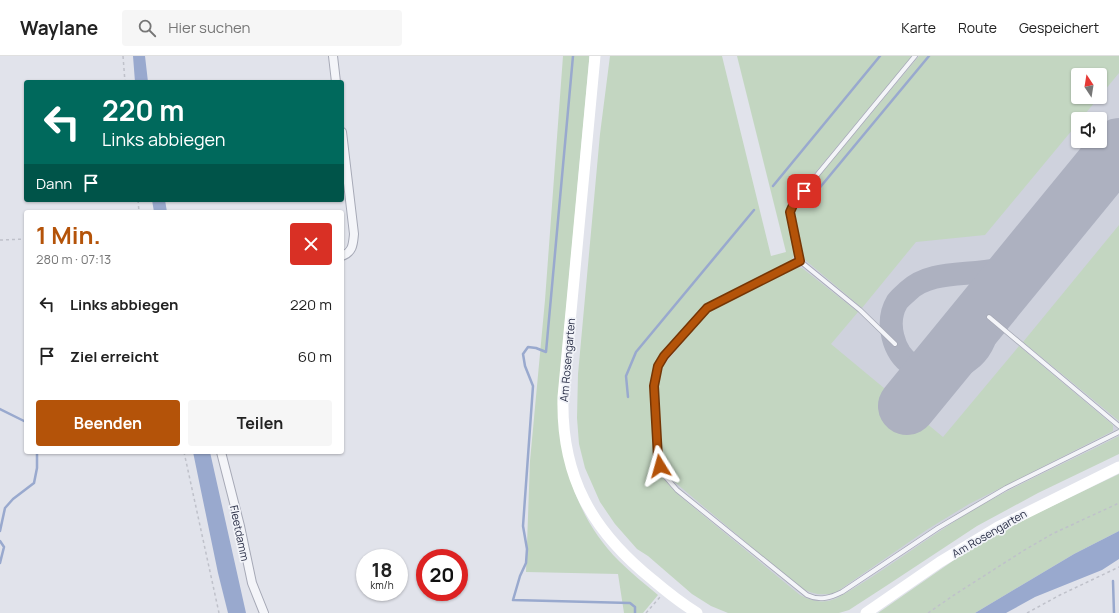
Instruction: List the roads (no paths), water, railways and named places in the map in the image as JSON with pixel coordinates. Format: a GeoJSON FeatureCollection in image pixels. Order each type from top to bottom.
{"type":"FeatureCollection","features":[{"type":"Feature","properties":{"kind":"main road","name":"Am Rosengarten"},"geometry":{"type":"LineString","coordinates":[[595,56],[563,397],[564,433],[566,445],[578,488],[604,532],[642,571],[673,597],[697,613]]}},
{"type":"Feature","properties":{"kind":"main road","name":"Am Rosengarten"},"geometry":{"type":"LineString","coordinates":[[866,613],[940,562],[998,526],[1119,466]]}},
{"type":"Feature","properties":{"kind":"street"},"geometry":{"type":"LineString","coordinates":[[333,56],[336,80]]}},
{"type":"Feature","properties":{"kind":"street"},"geometry":{"type":"LineString","coordinates":[[344,149],[354,234],[352,247],[347,254],[344,255]]}},
{"type":"Feature","properties":{"kind":"street","name":"Fleetdamm"},"geometry":{"type":"LineString","coordinates":[[221,454],[240,526],[252,583],[264,613]]}},
{"type":"Feature","properties":{"kind":"lane"},"geometry":{"type":"LineString","coordinates":[[895,344],[860,310],[800,261],[790,217],[792,207],[915,56]]}},
{"type":"Feature","properties":{"kind":"lane"},"geometry":{"type":"LineString","coordinates":[[800,261],[707,308],[664,356],[658,366],[654,386],[658,458],[664,475],[677,490],[806,595],[812,598],[826,598],[842,592],[938,528],[999,491],[1119,432]]}},
{"type":"Feature","properties":{"kind":"lane"},"geometry":{"type":"LineString","coordinates":[[989,317],[1119,426]]}},
{"type":"Feature","properties":{"kind":"water"},"geometry":{"type":"Polygon","coordinates":[[[133,56],[145,56],[148,80],[135,80],[133,56]]]}},
{"type":"Feature","properties":{"kind":"water"},"geometry":{"type":"Polygon","coordinates":[[[152,202],[165,202],[167,210],[154,210],[152,202]]]}},
{"type":"Feature","properties":{"kind":"water"},"geometry":{"type":"Polygon","coordinates":[[[193,454],[210,454],[246,613],[228,613],[218,573],[193,454]]]}},
{"type":"Feature","properties":{"kind":"water"},"geometry":{"type":"Polygon","coordinates":[[[1119,531],[1119,559],[1102,570],[1035,597],[1006,613],[975,613],[1074,554],[1119,531]]]}},
{"type":"Feature","properties":{"kind":"waterway"},"geometry":{"type":"LineString","coordinates":[[573,56],[546,352],[528,347],[523,354],[525,366],[533,386],[523,526],[527,549],[526,563],[520,576],[513,600],[630,603],[635,607],[635,613]]}},
{"type":"Feature","properties":{"kind":"waterway"},"geometry":{"type":"LineString","coordinates":[[773,186],[880,56]]}},
{"type":"Feature","properties":{"kind":"waterway"},"geometry":{"type":"LineString","coordinates":[[812,197],[929,56]]}},
{"type":"Feature","properties":{"kind":"waterway"},"geometry":{"type":"LineString","coordinates":[[628,397],[626,376],[636,352],[754,210]]}},
{"type":"Feature","properties":{"kind":"waterway"},"geometry":{"type":"LineString","coordinates":[[0,409],[24,421]]}},
{"type":"Feature","properties":{"kind":"waterway"},"geometry":{"type":"LineString","coordinates":[[0,531],[5,508],[13,499],[34,483],[37,468],[37,454]]}},
{"type":"Feature","properties":{"kind":"waterway"},"geometry":{"type":"LineString","coordinates":[[0,541],[4,547],[0,563]]}},
{"type":"Feature","properties":{"kind":"waterway"},"geometry":{"type":"LineString","coordinates":[[1113,581],[1114,613]]}}]}
